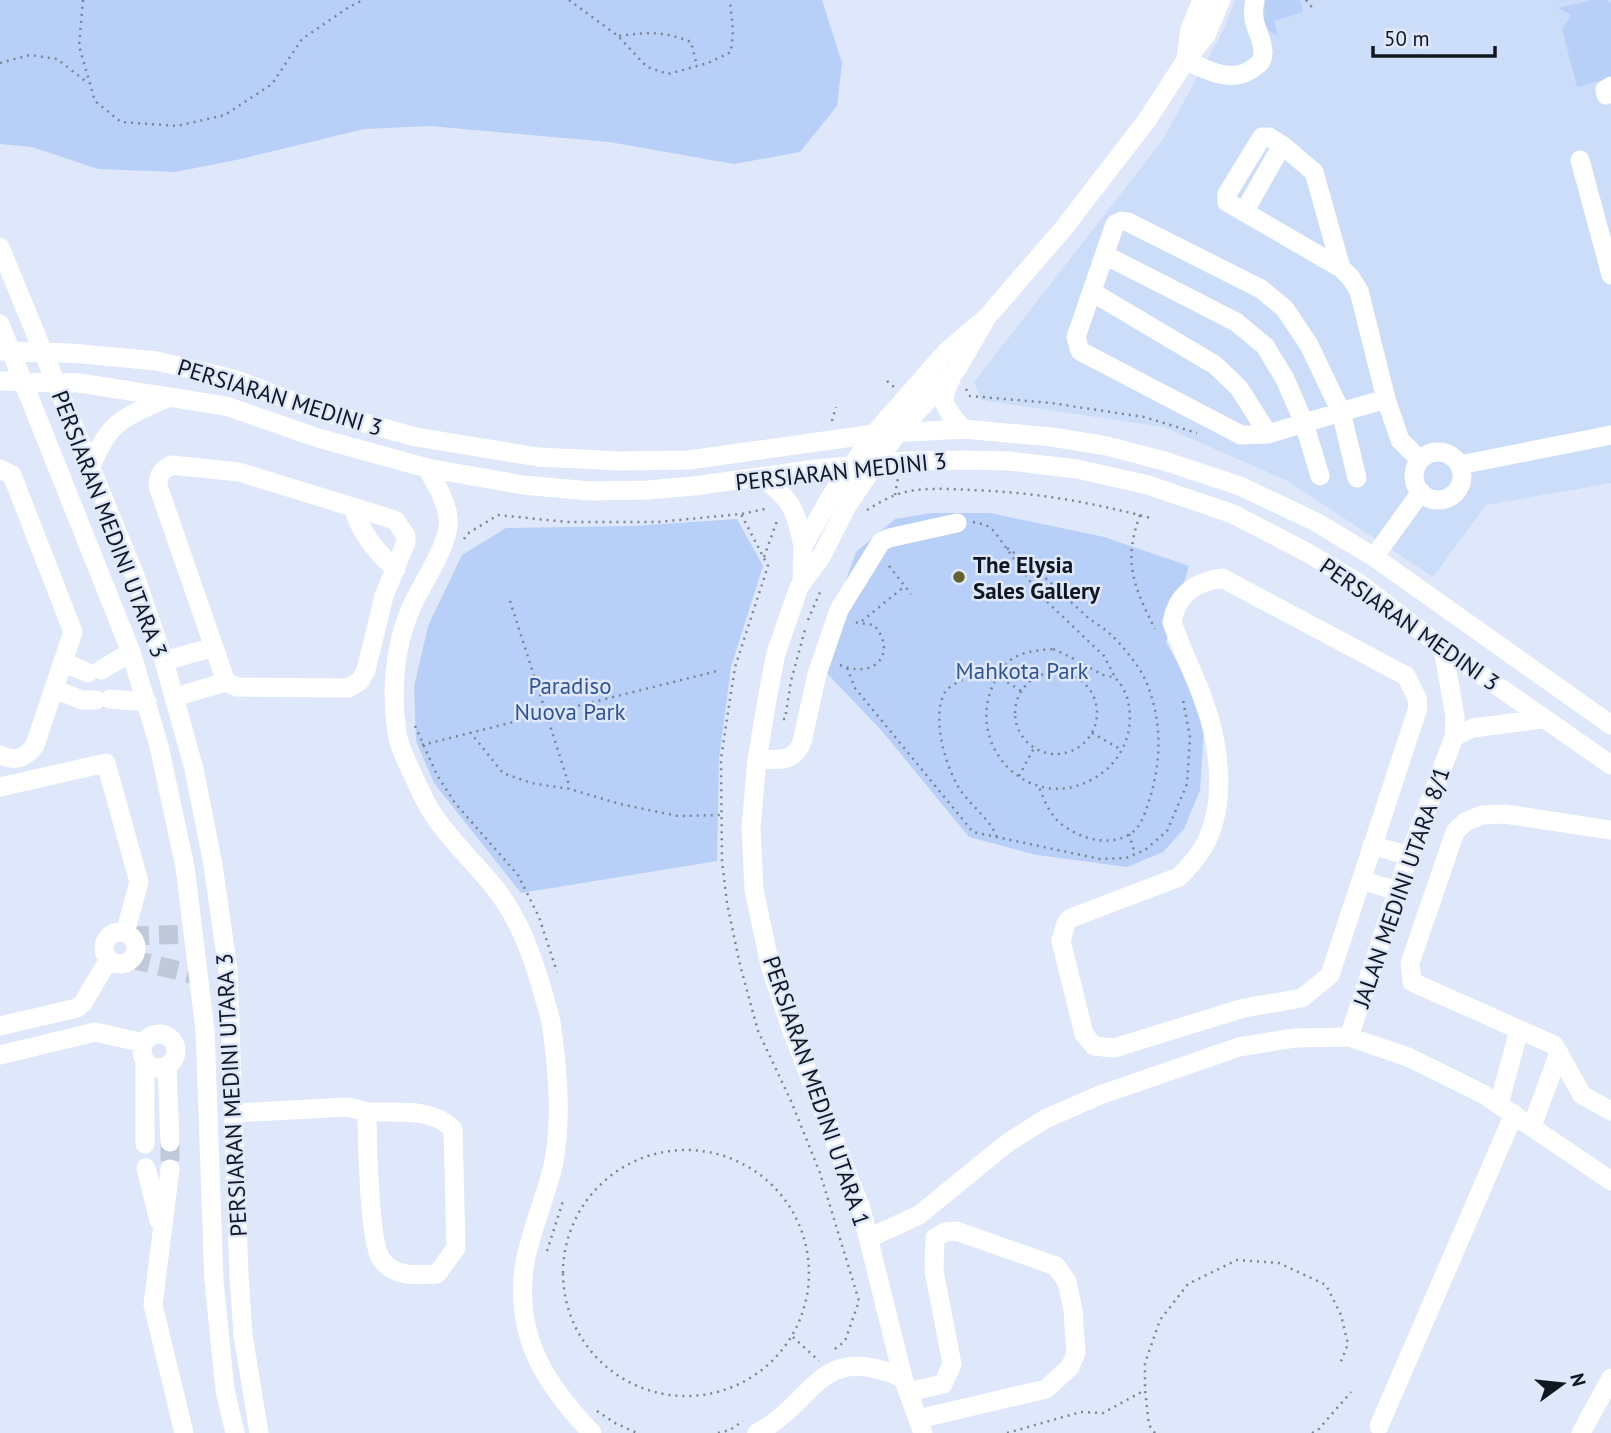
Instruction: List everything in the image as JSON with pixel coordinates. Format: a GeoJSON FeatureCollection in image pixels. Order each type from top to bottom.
{"type":"FeatureCollection","features":[{"type":"Feature","properties":{"kind":"street","name":"PERSIARAN MEDINI UTARA 1"},"geometry":{"type":"LineString","coordinates":[[1185,60],[1190,29],[1202,0]]}},
{"type":"Feature","properties":{"kind":"street","name":"PERSIARAN MEDINI UTARA 1"},"geometry":{"type":"LineString","coordinates":[[921,1426],[906,1385],[861,1209],[792,1031],[770,965],[754,890],[751,828],[757,759],[776,653],[802,581],[803,546],[831,496],[874,434],[946,352],[987,317],[1072,218],[1147,120],[1185,60],[1206,35],[1221,0]]}},
{"type":"Feature","properties":{"kind":"street"},"geometry":{"type":"LineString","coordinates":[[1185,60],[1207,72],[1224,75],[1242,74],[1254,69],[1262,61],[1263,52],[1252,14],[1255,0]]}},
{"type":"Feature","properties":{"kind":"street"},"geometry":{"type":"LineString","coordinates":[[1341,268],[1314,172],[1282,145],[1269,137],[1262,137],[1227,194],[1227,202],[1341,268],[1351,278],[1359,291],[1386,399],[1400,439],[1420,460]]}},
{"type":"Feature","properties":{"kind":"street"},"geometry":{"type":"LineString","coordinates":[[1580,160],[1611,275]]}},
{"type":"Feature","properties":{"kind":"street"},"geometry":{"type":"LineString","coordinates":[[1357,478],[1341,412],[1309,345],[1285,309],[1261,289],[1128,222],[1115,224],[1076,337],[1080,351],[1241,435],[1268,434],[1341,412],[1386,399]]}},
{"type":"Feature","properties":{"kind":"street","name":"PERSIARAN MEDINI UTARA 3"},"geometry":{"type":"LineString","coordinates":[[0,247],[134,573],[164,661],[194,769],[213,865],[228,970],[243,1335],[259,1433]]}},
{"type":"Feature","properties":{"kind":"street"},"geometry":{"type":"LineString","coordinates":[[1105,256],[1236,322],[1265,346],[1285,379],[1304,423],[1320,475]]}},
{"type":"Feature","properties":{"kind":"street"},"geometry":{"type":"LineString","coordinates":[[1092,292],[1215,365],[1239,388],[1268,434]]}},
{"type":"Feature","properties":{"kind":"street","name":"PERSIARAN MEDINI UTARA 1"},"geometry":{"type":"LineString","coordinates":[[802,581],[821,557],[847,506],[898,431],[957,369],[987,317]]}},
{"type":"Feature","properties":{"kind":"street","name":"PERSIARAN MEDINI UTARA 3"},"geometry":{"type":"LineString","coordinates":[[0,324],[6,351],[23,382],[131,652],[147,702],[185,867],[205,1030],[214,1281],[225,1391],[235,1433]]}},
{"type":"Feature","properties":{"kind":"street","name":"PERSIARAN MEDINI 3"},"geometry":{"type":"LineString","coordinates":[[6,351],[157,361],[233,379],[317,410],[416,437],[538,457],[620,461],[689,460],[898,431],[963,429],[1052,437],[1107,446],[1240,486],[1316,522],[1374,557],[1611,725]]}},
{"type":"Feature","properties":{"kind":"street"},"geometry":{"type":"LineString","coordinates":[[957,369],[943,392],[944,404],[963,429]]}},
{"type":"Feature","properties":{"kind":"street","name":"PERSIARAN MEDINI 3"},"geometry":{"type":"LineString","coordinates":[[0,381],[79,383],[226,406],[318,438],[426,468],[523,485],[590,491],[648,490],[762,478],[816,469],[961,460],[1010,461],[1077,469],[1148,485],[1233,514],[1360,584],[1443,648],[1611,765]]}},
{"type":"Feature","properties":{"kind":"street"},"geometry":{"type":"LineString","coordinates":[[91,467],[105,435],[120,421],[169,397]]}},
{"type":"Feature","properties":{"kind":"street"},"geometry":{"type":"LineString","coordinates":[[1460,465],[1611,435]]}},
{"type":"Feature","properties":{"kind":"street"},"geometry":{"type":"LineString","coordinates":[[1438,451],[1451,455],[1460,465],[1460,485],[1452,496],[1432,499],[1421,492],[1417,487],[1414,472],[1420,460],[1425,455],[1438,451]]}},
{"type":"Feature","properties":{"kind":"street"},"geometry":{"type":"LineString","coordinates":[[175,697],[226,682],[237,687],[348,688],[360,681],[366,670],[384,596],[406,542],[401,528],[391,518],[239,472],[171,465],[162,470],[158,477],[158,486],[226,682]]}},
{"type":"Feature","properties":{"kind":"street"},"geometry":{"type":"LineString","coordinates":[[426,468],[442,493],[448,518],[445,540],[409,613],[400,643],[395,680],[397,732],[400,748],[428,808],[496,889],[519,924],[535,966],[552,1026],[559,1102],[553,1164],[525,1267],[523,1293],[527,1328],[537,1362],[562,1400],[592,1433]]}},
{"type":"Feature","properties":{"kind":"street"},"geometry":{"type":"LineString","coordinates":[[0,470],[12,475],[73,632],[35,746],[28,755],[18,759],[0,755]]}},
{"type":"Feature","properties":{"kind":"street"},"geometry":{"type":"LineString","coordinates":[[762,478],[789,500],[797,516],[803,546]]}},
{"type":"Feature","properties":{"kind":"street"},"geometry":{"type":"LineString","coordinates":[[1374,557],[1421,492]]}},
{"type":"Feature","properties":{"kind":"street"},"geometry":{"type":"LineString","coordinates":[[354,507],[358,522],[384,558],[396,569]]}},
{"type":"Feature","properties":{"kind":"street"},"geometry":{"type":"LineString","coordinates":[[757,759],[789,758],[797,753],[802,742],[817,674],[839,610],[881,542],[957,523]]}},
{"type":"Feature","properties":{"kind":"street"},"geometry":{"type":"LineString","coordinates":[[1222,578],[1406,676],[1412,684],[1418,708],[1372,845],[1330,975],[1302,998],[1244,1008],[1114,1048],[1094,1046],[1088,1040],[1061,941],[1066,923],[1071,918],[1179,877],[1208,840],[1215,818],[1218,787],[1209,718],[1172,622],[1174,609],[1189,589],[1222,578]]}},
{"type":"Feature","properties":{"kind":"street"},"geometry":{"type":"LineString","coordinates":[[164,661],[214,647]]}},
{"type":"Feature","properties":{"kind":"street","name":"JALAN MEDINI UTARA 8/1"},"geometry":{"type":"LineString","coordinates":[[1349,1037],[1409,856],[1454,737],[1454,707],[1443,648]]}},
{"type":"Feature","properties":{"kind":"street"},"geometry":{"type":"LineString","coordinates":[[63,662],[94,672],[131,652]]}},
{"type":"Feature","properties":{"kind":"street"},"geometry":{"type":"LineString","coordinates":[[54,689],[82,699],[147,702]]}},
{"type":"Feature","properties":{"kind":"street","name":"JALAN MEDINI UTARA 8/1"},"geometry":{"type":"LineString","coordinates":[[1454,737],[1473,728],[1542,719]]}},
{"type":"Feature","properties":{"kind":"street"},"geometry":{"type":"LineString","coordinates":[[0,787],[106,763],[139,882],[125,933],[134,940],[134,954],[123,963],[109,959],[83,1003],[77,1007],[0,1026]]}},
{"type":"Feature","properties":{"kind":"street"},"geometry":{"type":"LineString","coordinates":[[1611,830],[1504,814],[1482,815],[1465,822],[1455,832],[1410,963],[1412,982],[1554,1045],[1582,1095],[1611,1111]]}},
{"type":"Feature","properties":{"kind":"street"},"geometry":{"type":"LineString","coordinates":[[1372,845],[1409,856]]}},
{"type":"Feature","properties":{"kind":"street"},"geometry":{"type":"LineString","coordinates":[[1361,880],[1397,891]]}},
{"type":"Feature","properties":{"kind":"street"},"geometry":{"type":"LineString","coordinates":[[200,976],[228,970]]}},
{"type":"Feature","properties":{"kind":"street"},"geometry":{"type":"LineString","coordinates":[[145,1144],[144,1052],[152,1035],[170,1036],[205,1030]]}},
{"type":"Feature","properties":{"kind":"street"},"geometry":{"type":"LineString","coordinates":[[1379,1426],[1507,1109],[1519,1030]]}},
{"type":"Feature","properties":{"kind":"street"},"geometry":{"type":"LineString","coordinates":[[0,1055],[95,1032],[144,1052],[155,1068],[206,1055],[232,1040]]}},
{"type":"Feature","properties":{"kind":"street"},"geometry":{"type":"LineString","coordinates":[[170,1036],[177,1047],[171,1063],[170,1142]]}},
{"type":"Feature","properties":{"kind":"street"},"geometry":{"type":"LineString","coordinates":[[869,1238],[919,1215],[1006,1144],[1045,1119],[1100,1095],[1239,1047],[1294,1038],[1349,1037],[1408,1057],[1507,1109],[1611,1181]]}},
{"type":"Feature","properties":{"kind":"street"},"geometry":{"type":"LineString","coordinates":[[1532,1126],[1559,1053]]}},
{"type":"Feature","properties":{"kind":"street"},"geometry":{"type":"LineString","coordinates":[[234,1113],[348,1107],[367,1112],[431,1115],[444,1120],[453,1129],[456,1248],[437,1275],[404,1275],[381,1259],[374,1239],[367,1112]]}},
{"type":"Feature","properties":{"kind":"street"},"geometry":{"type":"LineString","coordinates":[[146,1168],[161,1233]]}},
{"type":"Feature","properties":{"kind":"street"},"geometry":{"type":"LineString","coordinates":[[170,1169],[153,1305],[184,1433]]}},
{"type":"Feature","properties":{"kind":"street"},"geometry":{"type":"LineString","coordinates":[[757,1433],[776,1423],[821,1378],[843,1368],[863,1365],[883,1369],[906,1385],[943,1384],[952,1364],[934,1271],[935,1238],[945,1232],[956,1231],[1056,1266],[1067,1282],[1073,1310],[1076,1353],[1069,1367],[1046,1389],[921,1426]]}},
{"type":"Feature","properties":{"kind":"street"},"geometry":{"type":"LineString","coordinates":[[1581,1433],[1611,1378]]}},
{"type":"Feature","properties":{"kind":"path"},"geometry":{"type":"LineString","coordinates":[[83,0],[79,46],[95,101],[121,122],[177,126],[225,115],[272,84],[302,39],[363,0]]}},
{"type":"Feature","properties":{"kind":"path"},"geometry":{"type":"LineString","coordinates":[[569,0],[618,36],[647,68],[668,74],[731,52],[733,31],[730,0]]}},
{"type":"Feature","properties":{"kind":"path"},"geometry":{"type":"LineString","coordinates":[[1306,0],[1314,10]]}},
{"type":"Feature","properties":{"kind":"path"},"geometry":{"type":"LineString","coordinates":[[618,36],[643,32],[670,33],[691,42],[697,66]]}},
{"type":"Feature","properties":{"kind":"path"},"geometry":{"type":"LineString","coordinates":[[0,63],[30,55],[57,58],[90,85]]}},
{"type":"Feature","properties":{"kind":"path"},"geometry":{"type":"LineString","coordinates":[[965,388],[970,396],[1051,403],[1143,417],[1208,436]]}},
{"type":"Feature","properties":{"kind":"path"},"geometry":{"type":"LineString","coordinates":[[861,514],[881,501],[915,490],[951,489],[1068,498],[1151,517]]}},
{"type":"Feature","properties":{"kind":"path"},"geometry":{"type":"LineString","coordinates":[[461,545],[467,534],[498,515],[566,522],[658,522],[774,509]]}},
{"type":"Feature","properties":{"kind":"path"},"geometry":{"type":"LineString","coordinates":[[741,514],[768,566]]}},
{"type":"Feature","properties":{"kind":"path"},"geometry":{"type":"LineString","coordinates":[[764,557],[780,514]]}},
{"type":"Feature","properties":{"kind":"path"},"geometry":{"type":"LineString","coordinates":[[1140,515],[1131,540],[1132,576],[1159,638]]}},
{"type":"Feature","properties":{"kind":"path"},"geometry":{"type":"LineString","coordinates":[[957,523],[974,522],[986,525],[994,531],[1040,595],[1104,656],[1125,692],[1131,713],[1128,736],[1119,756],[1104,773],[1084,784],[1062,789],[1039,787],[1018,777],[1002,762],[990,742],[985,719],[988,697],[997,676],[1013,659],[1033,651],[1053,649],[1104,676],[1116,679]]}},
{"type":"Feature","properties":{"kind":"path"},"geometry":{"type":"LineString","coordinates":[[1007,548],[1032,564],[1087,617],[1109,633],[1144,677],[1155,708],[1159,731],[1156,780],[1145,814],[1135,830],[1122,839],[1095,840],[1060,823],[1048,808],[1039,787]]}},
{"type":"Feature","properties":{"kind":"path"},"geometry":{"type":"LineString","coordinates":[[876,550],[911,594]]}},
{"type":"Feature","properties":{"kind":"path"},"geometry":{"type":"LineString","coordinates":[[772,718],[785,719],[791,681],[807,623],[825,580]]}},
{"type":"Feature","properties":{"kind":"path"},"geometry":{"type":"LineString","coordinates":[[862,621],[905,586]]}},
{"type":"Feature","properties":{"kind":"path"},"geometry":{"type":"LineString","coordinates":[[510,601],[570,789]]}},
{"type":"Feature","properties":{"kind":"path"},"geometry":{"type":"LineString","coordinates":[[827,645],[840,666],[847,668],[864,671],[874,667],[881,655],[884,642],[874,625],[862,621],[835,622]]}},
{"type":"Feature","properties":{"kind":"path"},"geometry":{"type":"LineString","coordinates":[[847,668],[855,688],[973,832],[1100,859],[1126,858],[1145,849],[1167,831],[1187,784],[1190,737],[1182,698]]}},
{"type":"Feature","properties":{"kind":"path"},"geometry":{"type":"LineString","coordinates":[[422,745],[717,671]]}},
{"type":"Feature","properties":{"kind":"path"},"geometry":{"type":"LineString","coordinates":[[1051,672],[1061,672],[1080,680],[1093,695],[1096,704],[1097,714],[1092,733],[1086,741],[1070,752],[1050,754],[1034,748],[1025,740],[1016,722],[1016,703],[1021,691],[1033,679],[1051,672]]}},
{"type":"Feature","properties":{"kind":"path"},"geometry":{"type":"LineString","coordinates":[[997,838],[988,819],[964,795],[951,773],[939,724],[945,692],[955,683],[987,674],[997,676],[1021,691]]}},
{"type":"Feature","properties":{"kind":"path"},"geometry":{"type":"LineString","coordinates":[[414,724],[437,775],[455,803],[518,875],[539,917],[558,977]]}},
{"type":"Feature","properties":{"kind":"path"},"geometry":{"type":"LineString","coordinates":[[470,732],[503,773],[531,783],[570,789],[620,804],[678,816],[720,815]]}},
{"type":"Feature","properties":{"kind":"path"},"geometry":{"type":"LineString","coordinates":[[1092,733],[1122,750]]}},
{"type":"Feature","properties":{"kind":"path"},"geometry":{"type":"LineString","coordinates":[[1018,777],[1034,748]]}},
{"type":"Feature","properties":{"kind":"path"},"geometry":{"type":"LineString","coordinates":[[1129,834],[1135,854]]}},
{"type":"Feature","properties":{"kind":"path"},"geometry":{"type":"LineString","coordinates":[[673,1150],[724,1156],[756,1172],[770,1183],[792,1210],[806,1243],[809,1260],[807,1295],[792,1337],[764,1370],[750,1380],[717,1393],[700,1396],[665,1395],[632,1384],[617,1375],[597,1358],[581,1337],[566,1296],[565,1252],[570,1234],[585,1203],[609,1177],[623,1167],[639,1159],[673,1150]]}},
{"type":"Feature","properties":{"kind":"path"},"geometry":{"type":"LineString","coordinates":[[546,1256],[564,1196]]}},
{"type":"Feature","properties":{"kind":"path"},"geometry":{"type":"LineString","coordinates":[[1155,1433],[1149,1425],[1145,1363],[1160,1320],[1188,1284],[1237,1260],[1279,1263],[1326,1285],[1342,1315],[1348,1344],[1339,1366]]}},
{"type":"Feature","properties":{"kind":"path"},"geometry":{"type":"LineString","coordinates":[[792,1337],[831,1373]]}},
{"type":"Feature","properties":{"kind":"path"},"geometry":{"type":"LineString","coordinates":[[1007,1433],[1081,1412],[1103,1413],[1145,1390]]}},
{"type":"Feature","properties":{"kind":"path"},"geometry":{"type":"LineString","coordinates":[[1312,1433],[1318,1430],[1351,1392]]}},
{"type":"Feature","properties":{"kind":"path"},"geometry":{"type":"LineString","coordinates":[[593,1408],[615,1423],[637,1433]]}},
{"type":"Feature","properties":{"kind":"shaded area"},"geometry":{"type":"Polygon","coordinates":[[[1235,0],[1611,0],[1611,483],[1486,505],[1433,577],[1286,480],[1164,427],[981,400],[974,382],[1162,141],[1224,29],[1235,0]]]}},
{"type":"Feature","properties":{"kind":"green space"},"geometry":{"type":"Polygon","coordinates":[[[0,0],[822,0],[842,63],[837,106],[800,152],[734,164],[609,142],[430,126],[364,129],[175,172],[98,169],[32,147],[0,144],[0,0]]]}},
{"type":"Feature","properties":{"kind":"green space"},"geometry":{"type":"Polygon","coordinates":[[[1265,0],[1300,0],[1303,12],[1274,21],[1278,36],[1266,29],[1265,0]]]}},
{"type":"Feature","properties":{"kind":"green space"},"geometry":{"type":"Polygon","coordinates":[[[1593,0],[1606,0],[1611,3],[1611,78],[1577,87],[1562,29],[1571,15],[1558,8],[1593,0]]]}},
{"type":"Feature","properties":{"kind":"green space","name":"Mahkota Park"},"geometry":{"type":"Polygon","coordinates":[[[931,513],[990,513],[1104,537],[1189,566],[1166,642],[1192,689],[1204,729],[1200,790],[1184,829],[1163,852],[1127,867],[1037,855],[969,837],[881,730],[822,668],[836,608],[856,552],[895,519],[931,513]]]}},
{"type":"Feature","properties":{"kind":"green space","name":"Paradiso Nuova Park"},"geometry":{"type":"Polygon","coordinates":[[[737,519],[763,566],[731,667],[719,759],[717,861],[521,893],[434,783],[416,741],[414,687],[428,626],[462,555],[506,528],[632,526],[737,519]]]}},
{"type":"Feature","properties":{"kind":"tunnel"},"geometry":{"type":"LineString","coordinates":[[130,936],[194,934]]}},
{"type":"Feature","properties":{"kind":"tunnel"},"geometry":{"type":"LineString","coordinates":[[131,959],[200,976]]}},
{"type":"Feature","properties":{"kind":"tunnel"},"geometry":{"type":"LineString","coordinates":[[170,1142],[170,1169]]}},
{"type":"Feature","properties":{"kind":"place","name":"The Elysia Sales Gallery"},"geometry":{"type":"Point","coordinates":[959,577]}}]}
